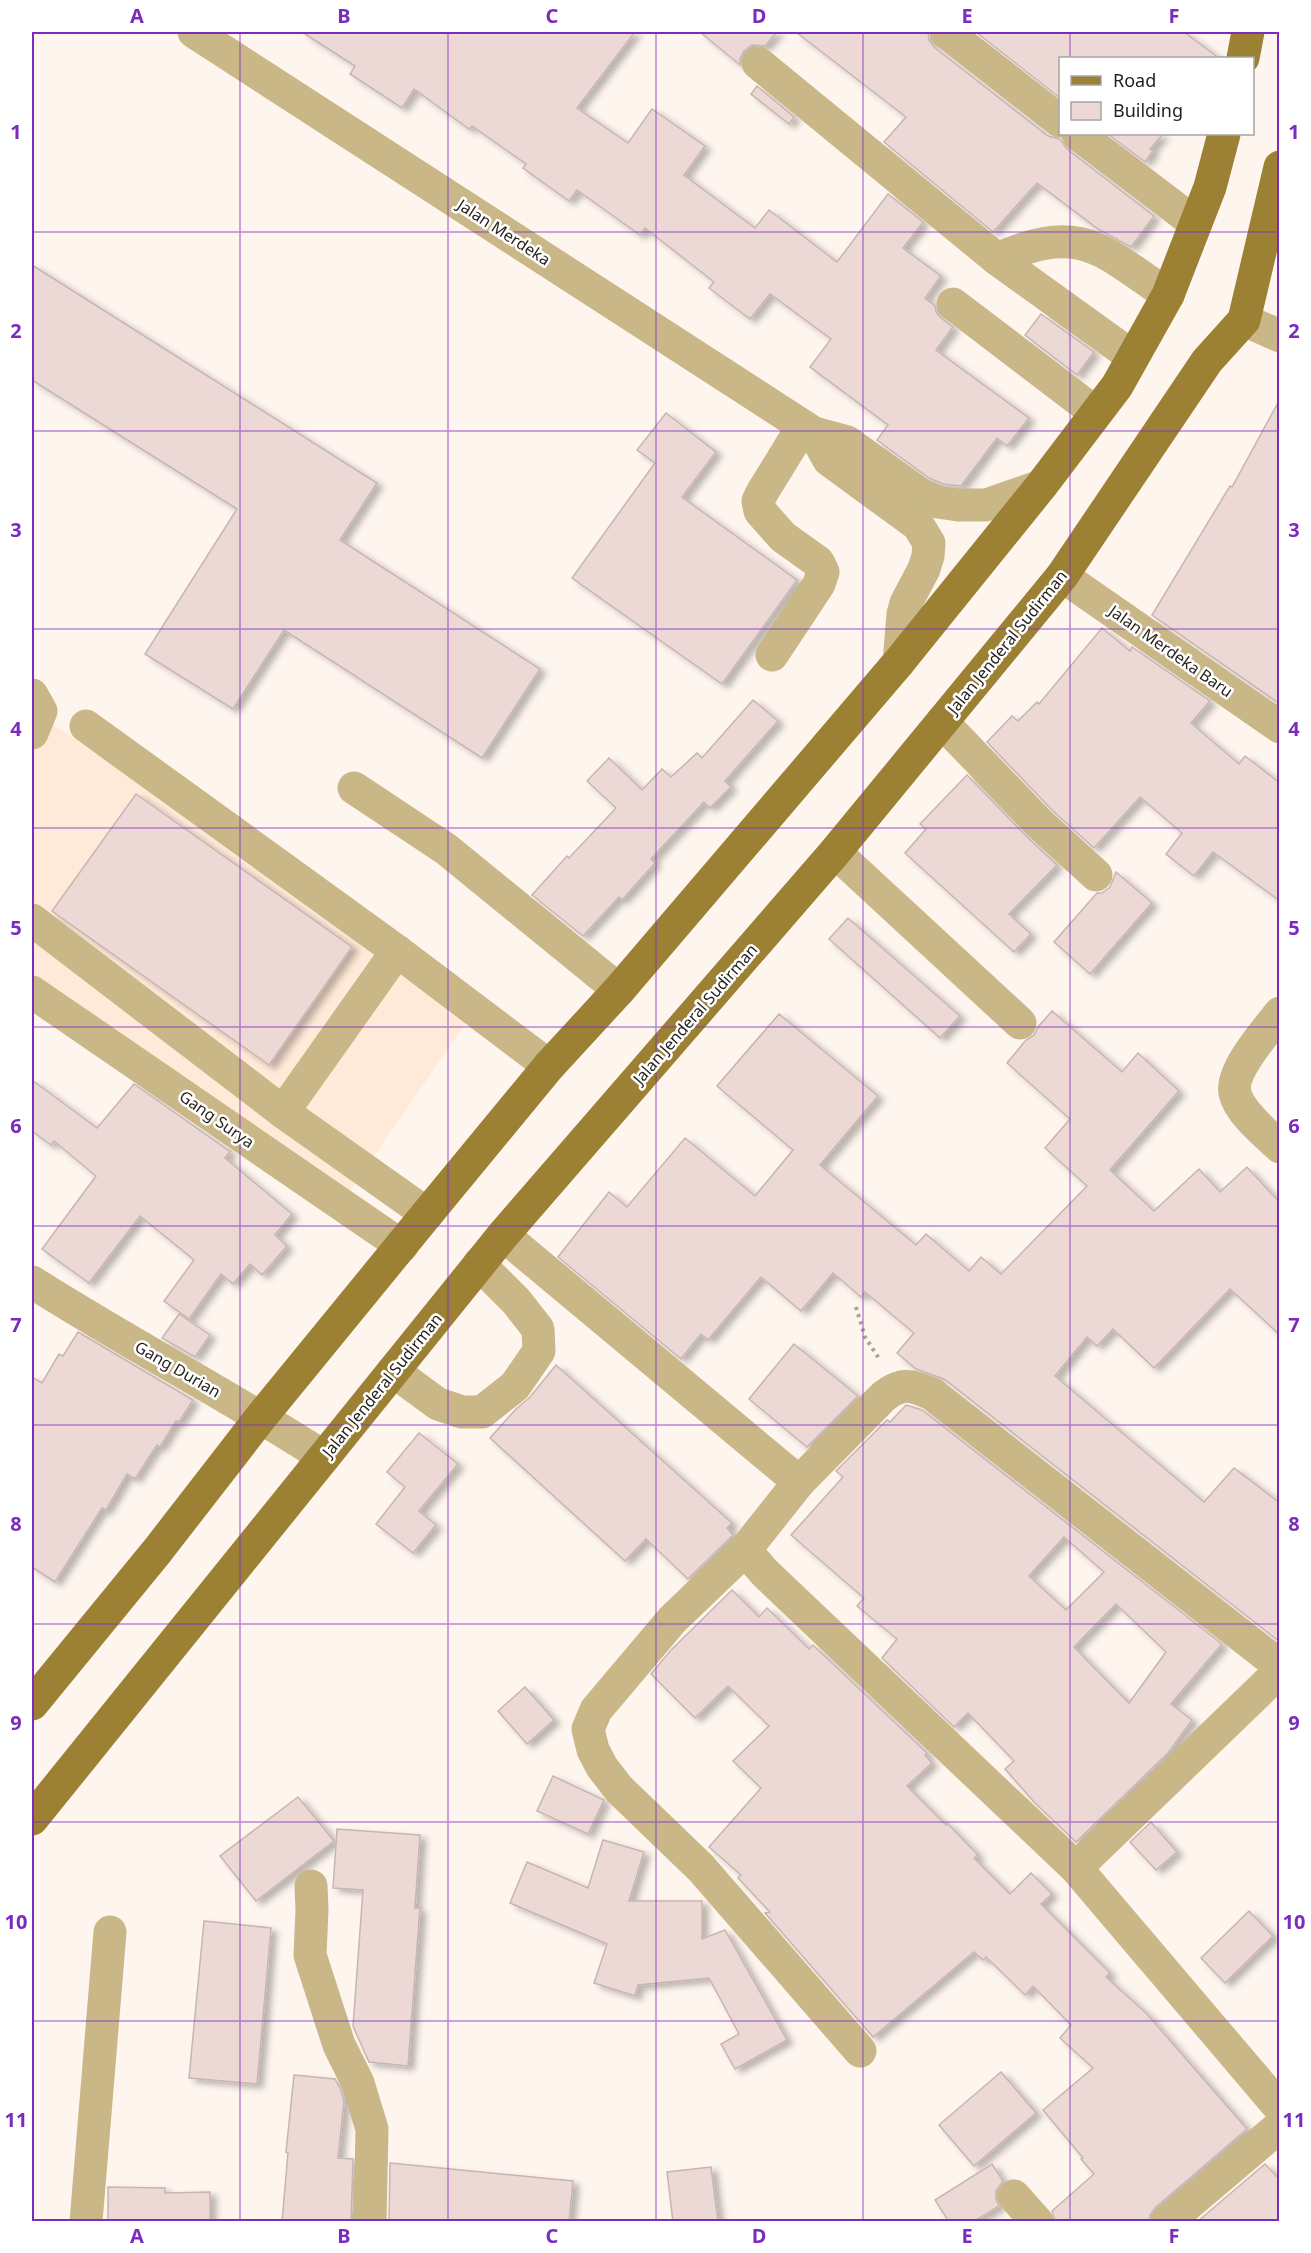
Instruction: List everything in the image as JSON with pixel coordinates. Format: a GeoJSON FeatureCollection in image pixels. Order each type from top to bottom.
{"type":"FeatureCollection","features":[{"type":"Feature","properties":{"kind":"main road"},"geometry":{"type":"LineString","coordinates":[[1242,57],[1248,32]]}},
{"type":"Feature","properties":{"kind":"main road"},"geometry":{"type":"LineString","coordinates":[[32,1704],[158,1550],[261,1417],[549,1066],[619,990],[899,662],[1041,486],[1117,386],[1168,295],[1210,187],[1224,135]]}},
{"type":"Feature","properties":{"kind":"main road","name":"Jalan Jenderal Sudirman"},"geometry":{"type":"LineString","coordinates":[[32,1819],[503,1235],[835,852],[1062,576],[1207,360],[1244,320],[1280,167]]}},
{"type":"Feature","properties":{"kind":"street","name":"Jalan Merdeka"},"geometry":{"type":"LineString","coordinates":[[195,32],[808,430],[847,442],[920,494],[938,502],[986,505],[1041,486]]}},
{"type":"Feature","properties":{"kind":"street"},"geometry":{"type":"LineString","coordinates":[[946,32],[1059,120]]}},
{"type":"Feature","properties":{"kind":"street"},"geometry":{"type":"LineString","coordinates":[[758,63],[997,259],[1133,357]]}},
{"type":"Feature","properties":{"kind":"street"},"geometry":{"type":"LineString","coordinates":[[1079,135],[1195,223]]}},
{"type":"Feature","properties":{"kind":"street"},"geometry":{"type":"LineString","coordinates":[[997,259],[1035,244],[1072,241],[1096,248],[1168,295]]}},
{"type":"Feature","properties":{"kind":"street"},"geometry":{"type":"LineString","coordinates":[[952,304],[1096,413]]}},
{"type":"Feature","properties":{"kind":"street"},"geometry":{"type":"LineString","coordinates":[[1244,320],[1280,336]]}},
{"type":"Feature","properties":{"kind":"street","name":"Jalan Merdeka"},"geometry":{"type":"LineString","coordinates":[[808,430],[829,460],[918,525],[928,543],[926,562],[903,614],[899,662]]}},
{"type":"Feature","properties":{"kind":"street"},"geometry":{"type":"LineString","coordinates":[[772,656],[819,584],[822,572],[818,562],[783,537],[760,511],[758,501],[808,430]]}},
{"type":"Feature","properties":{"kind":"street","name":"Jalan Merdeka Baru"},"geometry":{"type":"LineString","coordinates":[[1062,576],[1280,726]]}},
{"type":"Feature","properties":{"kind":"street"},"geometry":{"type":"LineString","coordinates":[[32,695],[41,711],[32,733]]}},
{"type":"Feature","properties":{"kind":"street"},"geometry":{"type":"LineString","coordinates":[[942,722],[1040,824],[1096,874]]}},
{"type":"Feature","properties":{"kind":"street"},"geometry":{"type":"LineString","coordinates":[[86,726],[397,951],[549,1066]]}},
{"type":"Feature","properties":{"kind":"street"},"geometry":{"type":"LineString","coordinates":[[354,788],[446,849],[619,990]]}},
{"type":"Feature","properties":{"kind":"street"},"geometry":{"type":"LineString","coordinates":[[835,852],[1020,1023]]}},
{"type":"Feature","properties":{"kind":"street"},"geometry":{"type":"LineString","coordinates":[[32,920],[283,1113],[427,1214]]}},
{"type":"Feature","properties":{"kind":"street"},"geometry":{"type":"LineString","coordinates":[[283,1113],[397,951]]}},
{"type":"Feature","properties":{"kind":"street","name":"Gang Surya"},"geometry":{"type":"LineString","coordinates":[[32,992],[402,1246]]}},
{"type":"Feature","properties":{"kind":"street"},"geometry":{"type":"LineString","coordinates":[[1280,1012],[1246,1058],[1236,1079],[1234,1093],[1244,1111],[1280,1147]]}},
{"type":"Feature","properties":{"kind":"street"},"geometry":{"type":"LineString","coordinates":[[503,1235],[799,1482]]}},
{"type":"Feature","properties":{"kind":"street"},"geometry":{"type":"LineString","coordinates":[[393,1371],[438,1404],[462,1412],[482,1412],[514,1386],[539,1351],[538,1329],[516,1301],[479,1264]]}},
{"type":"Feature","properties":{"kind":"street","name":"Gang Durian"},"geometry":{"type":"LineString","coordinates":[[32,1282],[90,1319],[261,1417],[324,1457]]}},
{"type":"Feature","properties":{"kind":"street"},"geometry":{"type":"LineString","coordinates":[[860,2051],[701,1868],[619,1789],[602,1767],[593,1750],[588,1730],[596,1710],[672,1620],[745,1550],[799,1482],[884,1395],[901,1386],[914,1386],[932,1394],[1280,1666]]}},
{"type":"Feature","properties":{"kind":"street"},"geometry":{"type":"LineString","coordinates":[[745,1550],[765,1574],[1076,1868],[1280,2108]]}},
{"type":"Feature","properties":{"kind":"street"},"geometry":{"type":"LineString","coordinates":[[1076,1868],[1280,1671]]}},
{"type":"Feature","properties":{"kind":"street"},"geometry":{"type":"LineString","coordinates":[[310,1886],[312,1910],[310,1955],[336,2037],[358,2083],[372,2129],[370,2222]]}},
{"type":"Feature","properties":{"kind":"street"},"geometry":{"type":"LineString","coordinates":[[86,2222],[110,1932]]}},
{"type":"Feature","properties":{"kind":"street"},"geometry":{"type":"LineString","coordinates":[[1167,2222],[1280,2126]]}},
{"type":"Feature","properties":{"kind":"street"},"geometry":{"type":"LineString","coordinates":[[1014,2196],[1037,2222]]}},
{"type":"Feature","properties":{"kind":"path"},"geometry":{"type":"LineString","coordinates":[[856,1307],[865,1337],[901,1386]]}},
{"type":"Feature","properties":{"kind":"shaded area"},"geometry":{"type":"Polygon","coordinates":[[[50,722],[472,1014],[349,1192],[32,972],[32,749],[50,722]]]}},
{"type":"Feature","properties":{"kind":"building"},"geometry":{"type":"Polygon","coordinates":[[[302,32],[635,32],[577,108],[628,143],[652,109],[705,146],[684,175],[755,228],[769,210],[837,262],[888,194],[923,222],[903,248],[941,276],[925,298],[935,306],[941,318],[953,327],[936,350],[1029,418],[1007,446],[997,438],[961,486],[943,484],[929,478],[877,440],[888,425],[810,367],[831,339],[770,294],[750,319],[709,288],[714,282],[645,228],[640,235],[577,190],[569,201],[523,168],[526,164],[472,126],[469,129],[414,89],[402,108],[350,74],[355,66],[302,32]]]}},
{"type":"Feature","properties":{"kind":"building"},"geometry":{"type":"Polygon","coordinates":[[[700,32],[777,32],[765,46],[752,45],[744,51],[740,65],[700,32]]]}},
{"type":"Feature","properties":{"kind":"building"},"geometry":{"type":"Polygon","coordinates":[[[796,32],[928,32],[929,40],[934,47],[1048,136],[1060,139],[1067,149],[1154,216],[1131,247],[1098,229],[1037,183],[993,232],[884,142],[906,117],[796,32]]]}},
{"type":"Feature","properties":{"kind":"building"},"geometry":{"type":"Polygon","coordinates":[[[976,32],[1184,32],[1218,57],[1059,57],[1059,97],[976,32]]]}},
{"type":"Feature","properties":{"kind":"building"},"geometry":{"type":"Polygon","coordinates":[[[757,86],[794,117],[789,124],[751,94],[757,86]]]}},
{"type":"Feature","properties":{"kind":"building"},"geometry":{"type":"Polygon","coordinates":[[[1109,135],[1162,135],[1150,149],[1153,151],[1145,162],[1109,135]]]}},
{"type":"Feature","properties":{"kind":"building"},"geometry":{"type":"Polygon","coordinates":[[[32,265],[377,483],[340,540],[540,669],[482,758],[284,630],[233,709],[145,654],[237,509],[32,380],[32,265]]]}},
{"type":"Feature","properties":{"kind":"building"},"geometry":{"type":"Polygon","coordinates":[[[1041,314],[1094,352],[1077,375],[1025,335],[1041,314]]]}},
{"type":"Feature","properties":{"kind":"building"},"geometry":{"type":"Polygon","coordinates":[[[1280,399],[1280,704],[1152,615],[1230,486],[1232,487],[1280,399]]]}},
{"type":"Feature","properties":{"kind":"building"},"geometry":{"type":"Polygon","coordinates":[[[666,413],[716,452],[682,497],[797,580],[722,684],[572,578],[655,463],[637,450],[666,413]]]}},
{"type":"Feature","properties":{"kind":"building"},"geometry":{"type":"Polygon","coordinates":[[[1102,628],[1130,651],[1132,647],[1210,701],[1191,723],[1239,764],[1245,756],[1280,783],[1280,901],[1213,852],[1194,876],[1166,854],[1182,833],[1140,797],[1094,848],[1053,811],[987,742],[1012,716],[1018,721],[1037,702],[1039,704],[1102,628]]]}},
{"type":"Feature","properties":{"kind":"building"},"geometry":{"type":"Polygon","coordinates":[[[753,700],[778,721],[725,781],[731,787],[710,808],[704,802],[651,859],[655,863],[622,900],[619,897],[583,936],[532,895],[567,856],[569,858],[616,808],[587,781],[609,758],[642,790],[662,769],[671,777],[697,753],[702,758],[753,700]]]}},
{"type":"Feature","properties":{"kind":"building"},"geometry":{"type":"Polygon","coordinates":[[[967,775],[1057,865],[1009,914],[1031,934],[1014,952],[905,853],[926,829],[920,824],[967,775]]]}},
{"type":"Feature","properties":{"kind":"building"},"geometry":{"type":"Polygon","coordinates":[[[136,794],[352,947],[269,1065],[52,911],[136,794]]]}},
{"type":"Feature","properties":{"kind":"building"},"geometry":{"type":"Polygon","coordinates":[[[1116,872],[1152,903],[1090,974],[1054,942],[1097,893],[1102,893],[1110,887],[1116,872]]]}},
{"type":"Feature","properties":{"kind":"building"},"geometry":{"type":"Polygon","coordinates":[[[848,918],[960,1016],[940,1038],[829,939],[848,918]]]}},
{"type":"Feature","properties":{"kind":"building"},"geometry":{"type":"Polygon","coordinates":[[[1052,1011],[1122,1072],[1138,1053],[1179,1091],[1110,1170],[1154,1211],[1199,1169],[1220,1192],[1247,1167],[1280,1203],[1280,1335],[1230,1289],[1154,1368],[1113,1329],[1097,1346],[1087,1337],[1055,1376],[1204,1502],[1234,1468],[1280,1503],[1280,1642],[944,1379],[916,1369],[897,1353],[914,1333],[865,1292],[861,1297],[833,1273],[801,1311],[761,1277],[708,1340],[701,1334],[681,1359],[558,1257],[609,1192],[627,1207],[685,1138],[755,1196],[793,1150],[717,1086],[779,1014],[878,1096],[820,1165],[916,1245],[926,1234],[969,1271],[981,1257],[1001,1274],[1087,1186],[1045,1148],[1070,1119],[1007,1063],[1026,1040],[1034,1035],[1052,1011]]]}},
{"type":"Feature","properties":{"kind":"building"},"geometry":{"type":"Polygon","coordinates":[[[32,1080],[97,1128],[134,1084],[231,1151],[225,1158],[292,1214],[275,1235],[287,1246],[262,1275],[250,1264],[233,1284],[221,1274],[189,1319],[164,1301],[194,1260],[140,1216],[89,1283],[42,1249],[96,1176],[54,1141],[51,1145],[32,1131],[32,1080]]]}},
{"type":"Feature","properties":{"kind":"building"},"geometry":{"type":"Polygon","coordinates":[[[179,1314],[210,1335],[195,1357],[162,1338],[179,1314]]]}},
{"type":"Feature","properties":{"kind":"building"},"geometry":{"type":"Polygon","coordinates":[[[78,1332],[193,1400],[179,1422],[176,1421],[160,1447],[157,1445],[135,1479],[127,1474],[106,1510],[102,1508],[55,1582],[32,1567],[32,1377],[42,1383],[59,1354],[63,1356],[78,1332]]]}},
{"type":"Feature","properties":{"kind":"building"},"geometry":{"type":"Polygon","coordinates":[[[794,1344],[858,1396],[807,1447],[749,1399],[794,1344]]]}},
{"type":"Feature","properties":{"kind":"building"},"geometry":{"type":"Polygon","coordinates":[[[556,1365],[732,1523],[727,1528],[733,1535],[688,1579],[646,1539],[625,1561],[490,1438],[530,1397],[556,1365]]]}},
{"type":"Feature","properties":{"kind":"building"},"geometry":{"type":"Polygon","coordinates":[[[906,1405],[922,1410],[1222,1644],[1171,1704],[1192,1720],[1168,1753],[1076,1842],[1035,1803],[1005,1769],[1014,1761],[968,1713],[954,1727],[882,1658],[897,1639],[857,1606],[864,1598],[791,1535],[843,1477],[836,1471],[887,1420],[890,1422],[906,1405]],[[1064,1537],[1029,1576],[1066,1610],[1104,1572],[1064,1537]],[[1116,1604],[1074,1647],[1129,1703],[1166,1652],[1116,1604]]]}},
{"type":"Feature","properties":{"kind":"building"},"geometry":{"type":"Polygon","coordinates":[[[419,1433],[458,1464],[419,1511],[436,1525],[413,1553],[376,1524],[405,1487],[387,1472],[419,1433]]]}},
{"type":"Feature","properties":{"kind":"building"},"geometry":{"type":"Polygon","coordinates":[[[732,1590],[759,1617],[767,1608],[809,1649],[813,1645],[927,1753],[925,1755],[932,1763],[907,1786],[978,1855],[974,1858],[1010,1894],[1031,1873],[1052,1894],[1041,1904],[1110,1973],[1106,1977],[1147,2014],[1247,2129],[1155,2208],[1150,2215],[1149,2222],[1055,2222],[1052,2211],[1094,2174],[1043,2110],[1093,2068],[1060,2038],[1071,2025],[1033,1986],[1025,1995],[986,1957],[983,1960],[974,1952],[873,2037],[765,1913],[770,1912],[738,1878],[741,1875],[709,1847],[761,1788],[733,1761],[769,1726],[728,1686],[695,1718],[651,1674],[671,1650],[732,1590]]]}},
{"type":"Feature","properties":{"kind":"building"},"geometry":{"type":"Polygon","coordinates":[[[525,1687],[554,1720],[527,1744],[498,1711],[525,1687]]]}},
{"type":"Feature","properties":{"kind":"building"},"geometry":{"type":"Polygon","coordinates":[[[553,1776],[604,1800],[588,1834],[537,1811],[553,1776]]]}},
{"type":"Feature","properties":{"kind":"building"},"geometry":{"type":"Polygon","coordinates":[[[298,1797],[334,1841],[256,1901],[220,1856],[298,1797]]]}},
{"type":"Feature","properties":{"kind":"building"},"geometry":{"type":"Polygon","coordinates":[[[1151,1822],[1177,1852],[1156,1870],[1130,1842],[1151,1822]]]}},
{"type":"Feature","properties":{"kind":"building"},"geometry":{"type":"Polygon","coordinates":[[[337,1829],[420,1835],[415,1908],[420,1908],[408,2066],[369,2062],[353,2026],[363,1890],[333,1888],[337,1829]]]}},
{"type":"Feature","properties":{"kind":"building"},"geometry":{"type":"Polygon","coordinates":[[[603,1840],[644,1852],[629,1901],[702,1901],[702,1939],[725,1930],[787,2040],[735,2069],[721,2044],[739,2034],[709,1978],[638,1985],[635,1996],[594,1983],[607,1944],[510,1903],[527,1862],[588,1888],[603,1840]]]}},
{"type":"Feature","properties":{"kind":"building"},"geometry":{"type":"Polygon","coordinates":[[[1249,1911],[1273,1936],[1225,1983],[1201,1958],[1249,1911]]]}},
{"type":"Feature","properties":{"kind":"building"},"geometry":{"type":"Polygon","coordinates":[[[204,1921],[271,1928],[257,2084],[189,2078],[204,1921]]]}},
{"type":"Feature","properties":{"kind":"building"},"geometry":{"type":"Polygon","coordinates":[[[1001,2072],[1036,2113],[974,2166],[939,2125],[1001,2072]]]}},
{"type":"Feature","properties":{"kind":"building"},"geometry":{"type":"Polygon","coordinates":[[[294,2075],[335,2079],[341,2090],[344,2101],[338,2158],[353,2159],[351,2222],[282,2222],[294,2075]]]}},
{"type":"Feature","properties":{"kind":"building"},"geometry":{"type":"Polygon","coordinates":[[[390,2163],[573,2181],[569,2222],[389,2222],[390,2163]]]}},
{"type":"Feature","properties":{"kind":"building"},"geometry":{"type":"Polygon","coordinates":[[[992,2164],[1003,2181],[996,2191],[999,2206],[973,2222],[949,2222],[935,2200],[992,2164]]]}},
{"type":"Feature","properties":{"kind":"building"},"geometry":{"type":"Polygon","coordinates":[[[1265,2164],[1280,2180],[1280,2222],[1197,2222],[1265,2164]]]}},
{"type":"Feature","properties":{"kind":"building"},"geometry":{"type":"Polygon","coordinates":[[[711,2167],[718,2222],[673,2222],[667,2172],[711,2167]]]}},
{"type":"Feature","properties":{"kind":"building"},"geometry":{"type":"Polygon","coordinates":[[[108,2187],[165,2188],[165,2193],[210,2192],[210,2222],[108,2222],[108,2187]]]}}]}
